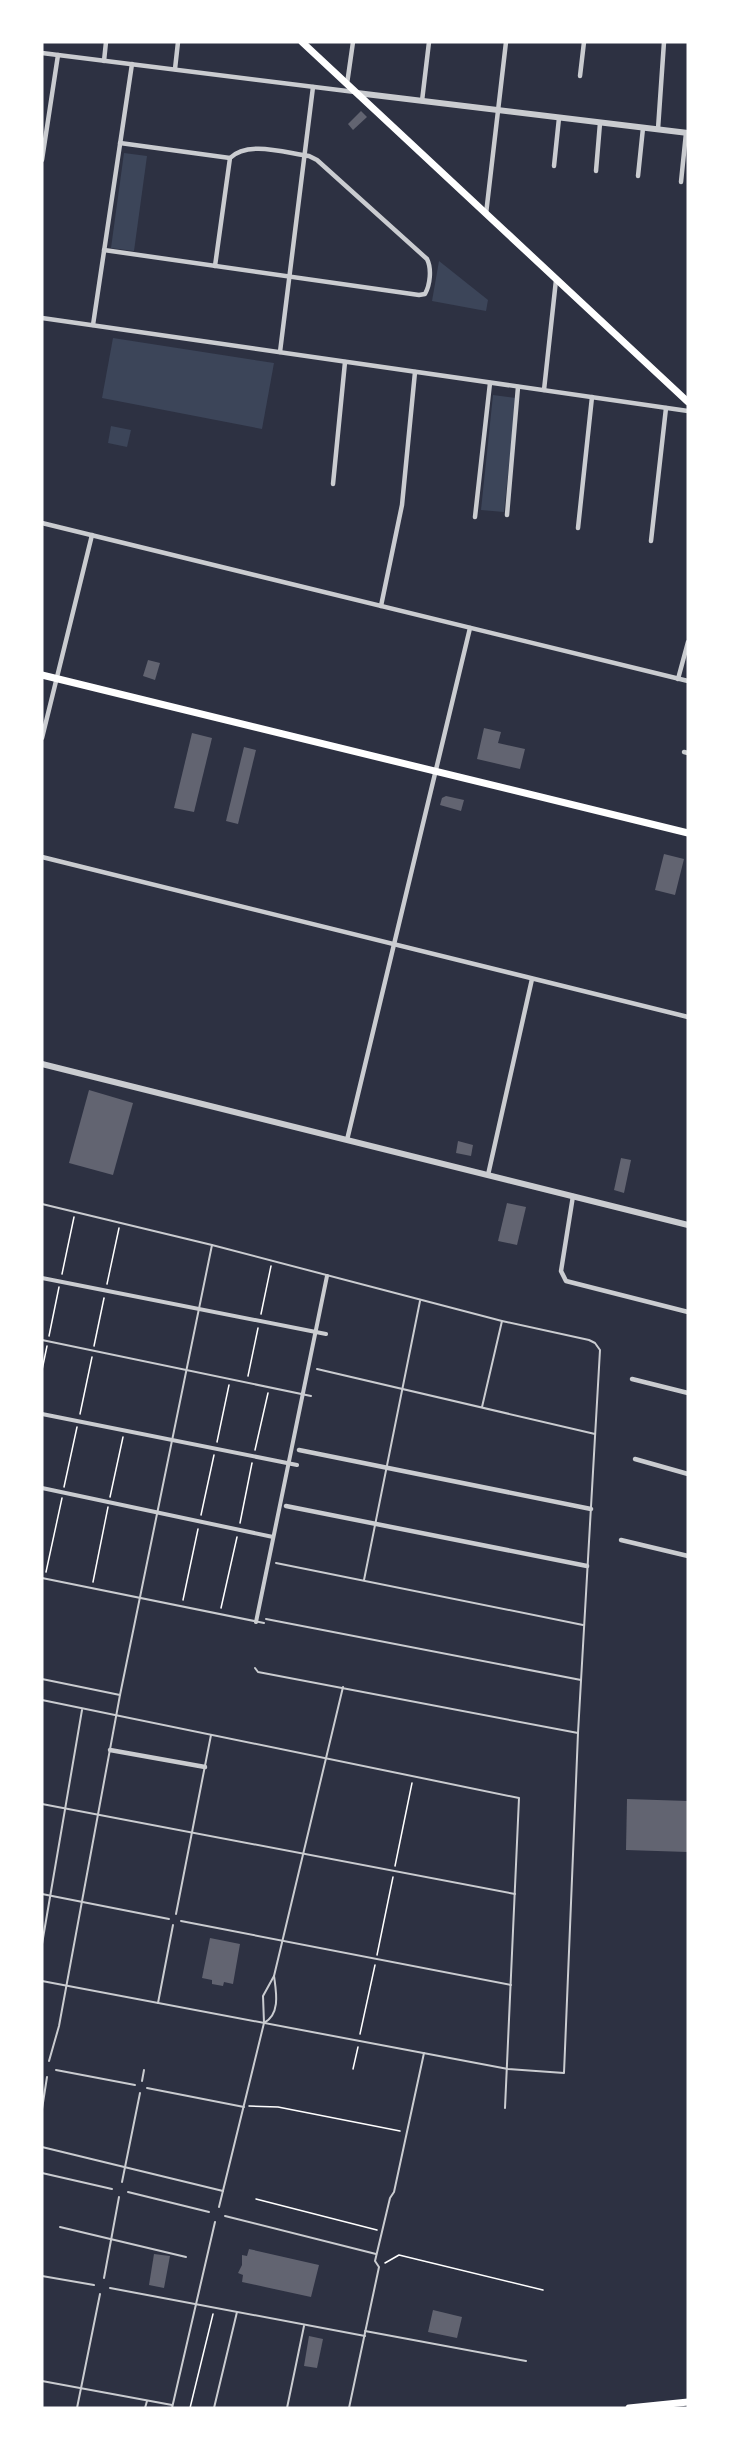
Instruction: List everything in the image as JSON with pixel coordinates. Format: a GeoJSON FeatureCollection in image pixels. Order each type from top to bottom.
{"type":"FeatureCollection","features":[{"type":"Feature","properties":{"kind":"main road"},"geometry":{"type":"LineString","coordinates":[[302,42],[688,402]]}},
{"type":"Feature","properties":{"kind":"main road"},"geometry":{"type":"LineString","coordinates":[[42,675],[687,830]]}},
{"type":"Feature","properties":{"kind":"main road"},"geometry":{"type":"LineString","coordinates":[[629,2408],[688,2402]]}},
{"type":"Feature","properties":{"kind":"street"},"geometry":{"type":"LineString","coordinates":[[104,61],[106,42]]}},
{"type":"Feature","properties":{"kind":"street"},"geometry":{"type":"LineString","coordinates":[[175,69],[178,42]]}},
{"type":"Feature","properties":{"kind":"street"},"geometry":{"type":"LineString","coordinates":[[347,84],[352,42]]}},
{"type":"Feature","properties":{"kind":"street"},"geometry":{"type":"LineString","coordinates":[[422,101],[429,42]]}},
{"type":"Feature","properties":{"kind":"street"},"geometry":{"type":"LineString","coordinates":[[486,214],[506,42]]}},
{"type":"Feature","properties":{"kind":"street"},"geometry":{"type":"LineString","coordinates":[[580,76],[584,42]]}},
{"type":"Feature","properties":{"kind":"street"},"geometry":{"type":"LineString","coordinates":[[658,129],[664,42]]}},
{"type":"Feature","properties":{"kind":"street"},"geometry":{"type":"LineString","coordinates":[[42,53],[687,133],[681,182]]}},
{"type":"Feature","properties":{"kind":"street"},"geometry":{"type":"LineString","coordinates":[[42,160],[58,55]]}},
{"type":"Feature","properties":{"kind":"street"},"geometry":{"type":"LineString","coordinates":[[93,325],[132,64]]}},
{"type":"Feature","properties":{"kind":"street"},"geometry":{"type":"LineString","coordinates":[[280,352],[313,87]]}},
{"type":"Feature","properties":{"kind":"street"},"geometry":{"type":"LineString","coordinates":[[554,166],[559,118]]}},
{"type":"Feature","properties":{"kind":"street"},"geometry":{"type":"LineString","coordinates":[[596,171],[600,123]]}},
{"type":"Feature","properties":{"kind":"street"},"geometry":{"type":"LineString","coordinates":[[638,176],[643,128]]}},
{"type":"Feature","properties":{"kind":"street"},"geometry":{"type":"LineString","coordinates":[[104,250],[419,295],[425,294],[430,269],[427,260],[321,163],[304,156],[252,149],[240,151],[230,158],[120,143]]}},
{"type":"Feature","properties":{"kind":"street"},"geometry":{"type":"LineString","coordinates":[[215,266],[230,158]]}},
{"type":"Feature","properties":{"kind":"street"},"geometry":{"type":"LineString","coordinates":[[544,390],[556,279]]}},
{"type":"Feature","properties":{"kind":"street"},"geometry":{"type":"LineString","coordinates":[[42,318],[688,411]]}},
{"type":"Feature","properties":{"kind":"street"},"geometry":{"type":"LineString","coordinates":[[333,484],[345,362]]}},
{"type":"Feature","properties":{"kind":"street"},"geometry":{"type":"LineString","coordinates":[[381,606],[402,505],[415,372]]}},
{"type":"Feature","properties":{"kind":"street"},"geometry":{"type":"LineString","coordinates":[[475,517],[490,383]]}},
{"type":"Feature","properties":{"kind":"street"},"geometry":{"type":"LineString","coordinates":[[507,515],[518,387]]}},
{"type":"Feature","properties":{"kind":"street"},"geometry":{"type":"LineString","coordinates":[[578,528],[592,398]]}},
{"type":"Feature","properties":{"kind":"street"},"geometry":{"type":"LineString","coordinates":[[651,541],[666,408]]}},
{"type":"Feature","properties":{"kind":"street"},"geometry":{"type":"LineString","coordinates":[[42,523],[688,681]]}},
{"type":"Feature","properties":{"kind":"street"},"geometry":{"type":"LineString","coordinates":[[42,738],[92,535]]}},
{"type":"Feature","properties":{"kind":"street"},"geometry":{"type":"LineString","coordinates":[[347,1140],[470,628]]}},
{"type":"Feature","properties":{"kind":"street"},"geometry":{"type":"LineString","coordinates":[[678,679],[688,642]]}},
{"type":"Feature","properties":{"kind":"street"},"geometry":{"type":"LineString","coordinates":[[42,857],[688,1017]]}},
{"type":"Feature","properties":{"kind":"street"},"geometry":{"type":"LineString","coordinates":[[488,1175],[532,979]]}},
{"type":"Feature","properties":{"kind":"street"},"geometry":{"type":"LineString","coordinates":[[42,1064],[688,1225]]}},
{"type":"Feature","properties":{"kind":"street"},"geometry":{"type":"LineString","coordinates":[[573,1196],[561,1271],[566,1281],[688,1312]]}},
{"type":"Feature","properties":{"kind":"street"},"geometry":{"type":"LineString","coordinates":[[256,1622],[327,1276]]}},
{"type":"Feature","properties":{"kind":"street"},"geometry":{"type":"LineString","coordinates":[[42,1278],[326,1334]]}},
{"type":"Feature","properties":{"kind":"street"},"geometry":{"type":"LineString","coordinates":[[632,1379],[688,1393]]}},
{"type":"Feature","properties":{"kind":"street"},"geometry":{"type":"LineString","coordinates":[[42,1414],[297,1465]]}},
{"type":"Feature","properties":{"kind":"street"},"geometry":{"type":"LineString","coordinates":[[299,1450],[591,1509]]}},
{"type":"Feature","properties":{"kind":"street"},"geometry":{"type":"LineString","coordinates":[[635,1459],[688,1474]]}},
{"type":"Feature","properties":{"kind":"street"},"geometry":{"type":"LineString","coordinates":[[42,1488],[273,1537]]}},
{"type":"Feature","properties":{"kind":"street"},"geometry":{"type":"LineString","coordinates":[[286,1506],[587,1566]]}},
{"type":"Feature","properties":{"kind":"street"},"geometry":{"type":"LineString","coordinates":[[621,1540],[688,1556]]}},
{"type":"Feature","properties":{"kind":"street"},"geometry":{"type":"LineString","coordinates":[[110,1750],[205,1767]]}},
{"type":"Feature","properties":{"kind":"lane"},"geometry":{"type":"LineString","coordinates":[[42,1204],[212,1245],[420,1300],[589,1340],[595,1343],[600,1350],[583,1625],[564,2073],[508,2069],[42,1981]]}},
{"type":"Feature","properties":{"kind":"lane"},"geometry":{"type":"LineString","coordinates":[[49,2061],[59,2026],[120,1695],[212,1245]]}},
{"type":"Feature","properties":{"kind":"lane"},"geometry":{"type":"LineString","coordinates":[[364,1580],[420,1300]]}},
{"type":"Feature","properties":{"kind":"lane"},"geometry":{"type":"LineString","coordinates":[[482,1407],[502,1320]]}},
{"type":"Feature","properties":{"kind":"lane"},"geometry":{"type":"LineString","coordinates":[[42,1340],[310,1396]]}},
{"type":"Feature","properties":{"kind":"lane"},"geometry":{"type":"LineString","coordinates":[[317,1369],[596,1434]]}},
{"type":"Feature","properties":{"kind":"lane"},"geometry":{"type":"LineString","coordinates":[[276,1563],[583,1625]]}},
{"type":"Feature","properties":{"kind":"lane"},"geometry":{"type":"LineString","coordinates":[[44,1578],[264,1623]]}},
{"type":"Feature","properties":{"kind":"lane"},"geometry":{"type":"LineString","coordinates":[[266,1619],[581,1680]]}},
{"type":"Feature","properties":{"kind":"lane"},"geometry":{"type":"LineString","coordinates":[[255,1668],[258,1672],[578,1733]]}},
{"type":"Feature","properties":{"kind":"lane"},"geometry":{"type":"LineString","coordinates":[[42,1679],[120,1695]]}},
{"type":"Feature","properties":{"kind":"lane"},"geometry":{"type":"LineString","coordinates":[[264,2023],[271,2018],[276,2002],[274,1976],[343,1687]]}},
{"type":"Feature","properties":{"kind":"lane"},"geometry":{"type":"LineString","coordinates":[[42,1700],[519,1798],[506,2108]]}},
{"type":"Feature","properties":{"kind":"lane"},"geometry":{"type":"LineString","coordinates":[[42,1944],[82,1709]]}},
{"type":"Feature","properties":{"kind":"lane"},"geometry":{"type":"LineString","coordinates":[[176,1914],[212,1735]]}},
{"type":"Feature","properties":{"kind":"lane"},"geometry":{"type":"LineString","coordinates":[[42,1804],[515,1894]]}},
{"type":"Feature","properties":{"kind":"lane"},"geometry":{"type":"LineString","coordinates":[[42,1894],[169,1919]]}},
{"type":"Feature","properties":{"kind":"lane"},"geometry":{"type":"LineString","coordinates":[[181,1921],[511,1985]]}},
{"type":"Feature","properties":{"kind":"lane"},"geometry":{"type":"LineString","coordinates":[[158,2003],[173,1925]]}},
{"type":"Feature","properties":{"kind":"lane"},"geometry":{"type":"LineString","coordinates":[[219,2207],[264,2023],[262,1996],[274,1976]]}},
{"type":"Feature","properties":{"kind":"lane"},"geometry":{"type":"LineString","coordinates":[[349,2408],[379,2267],[375,2261],[376,2254],[390,2198],[394,2192],[424,2053]]}},
{"type":"Feature","properties":{"kind":"lane"},"geometry":{"type":"LineString","coordinates":[[56,2070],[135,2085]]}},
{"type":"Feature","properties":{"kind":"lane"},"geometry":{"type":"LineString","coordinates":[[142,2081],[144,2070]]}},
{"type":"Feature","properties":{"kind":"lane"},"geometry":{"type":"LineString","coordinates":[[42,2109],[47,2077]]}},
{"type":"Feature","properties":{"kind":"lane"},"geometry":{"type":"LineString","coordinates":[[147,2088],[244,2107]]}},
{"type":"Feature","properties":{"kind":"lane"},"geometry":{"type":"LineString","coordinates":[[122,2182],[140,2093]]}},
{"type":"Feature","properties":{"kind":"lane"},"geometry":{"type":"LineString","coordinates":[[42,2147],[223,2191]]}},
{"type":"Feature","properties":{"kind":"lane"},"geometry":{"type":"LineString","coordinates":[[42,2173],[112,2189]]}},
{"type":"Feature","properties":{"kind":"lane"},"geometry":{"type":"LineString","coordinates":[[128,2192],[209,2212]]}},
{"type":"Feature","properties":{"kind":"lane"},"geometry":{"type":"LineString","coordinates":[[104,2278],[119,2197]]}},
{"type":"Feature","properties":{"kind":"lane"},"geometry":{"type":"LineString","coordinates":[[225,2216],[376,2254]]}},
{"type":"Feature","properties":{"kind":"lane"},"geometry":{"type":"LineString","coordinates":[[42,2381],[172,2407],[215,2222]]}},
{"type":"Feature","properties":{"kind":"lane"},"geometry":{"type":"LineString","coordinates":[[60,2227],[186,2257]]}},
{"type":"Feature","properties":{"kind":"lane"},"geometry":{"type":"LineString","coordinates":[[42,2276],[94,2285]]}},
{"type":"Feature","properties":{"kind":"lane"},"geometry":{"type":"LineString","coordinates":[[110,2288],[364,2336]]}},
{"type":"Feature","properties":{"kind":"lane"},"geometry":{"type":"LineString","coordinates":[[77,2408],[100,2294]]}},
{"type":"Feature","properties":{"kind":"lane"},"geometry":{"type":"LineString","coordinates":[[214,2408],[237,2312]]}},
{"type":"Feature","properties":{"kind":"lane"},"geometry":{"type":"LineString","coordinates":[[287,2408],[304,2325]]}},
{"type":"Feature","properties":{"kind":"lane"},"geometry":{"type":"LineString","coordinates":[[366,2331],[526,2361]]}},
{"type":"Feature","properties":{"kind":"lane"},"geometry":{"type":"LineString","coordinates":[[146,2408],[147,2401]]}},
{"type":"Feature","properties":{"kind":"path"},"geometry":{"type":"LineString","coordinates":[[42,1370],[75,1213]]}},
{"type":"Feature","properties":{"kind":"path"},"geometry":{"type":"LineString","coordinates":[[44,1578],[120,1224]]}},
{"type":"Feature","properties":{"kind":"path"},"geometry":{"type":"LineString","coordinates":[[181,1607],[231,1379]]}},
{"type":"Feature","properties":{"kind":"path"},"geometry":{"type":"LineString","coordinates":[[220,1615],[269,1386]]}},
{"type":"Feature","properties":{"kind":"path"},"geometry":{"type":"LineString","coordinates":[[353,2069],[414,1776]]}},
{"type":"Feature","properties":{"kind":"path"},"geometry":{"type":"LineString","coordinates":[[244,2107],[267,2105],[407,2133]]}},
{"type":"Feature","properties":{"kind":"path"},"geometry":{"type":"LineString","coordinates":[[256,2199],[382,2231]]}},
{"type":"Feature","properties":{"kind":"path"},"geometry":{"type":"LineString","coordinates":[[379,2267],[399,2255],[543,2290]]}},
{"type":"Feature","properties":{"kind":"path"},"geometry":{"type":"LineString","coordinates":[[190,2408],[215,2308]]}},
{"type":"Feature","properties":{"kind":"shaded area"},"geometry":{"type":"Polygon","coordinates":[[[124,153],[147,156],[134,251],[111,248],[124,153]]]}},
{"type":"Feature","properties":{"kind":"shaded area"},"geometry":{"type":"Polygon","coordinates":[[[439,261],[488,300],[486,311],[432,301],[439,261]]]}},
{"type":"Feature","properties":{"kind":"shaded area"},"geometry":{"type":"Polygon","coordinates":[[[113,338],[274,363],[262,429],[102,398],[113,338]]]}},
{"type":"Feature","properties":{"kind":"shaded area"},"geometry":{"type":"Polygon","coordinates":[[[493,395],[516,398],[504,512],[481,510],[493,395]]]}},
{"type":"Feature","properties":{"kind":"shaded area"},"geometry":{"type":"Polygon","coordinates":[[[111,426],[131,430],[127,447],[108,443],[111,426]]]}},
{"type":"Feature","properties":{"kind":"building"},"geometry":{"type":"Polygon","coordinates":[[[361,111],[367,117],[353,130],[348,124],[361,111]]]}},
{"type":"Feature","properties":{"kind":"building"},"geometry":{"type":"Polygon","coordinates":[[[148,660],[160,663],[155,680],[143,676],[148,660]]]}},
{"type":"Feature","properties":{"kind":"building"},"geometry":{"type":"Polygon","coordinates":[[[484,728],[501,732],[498,743],[525,749],[520,769],[477,759],[484,728]]]}},
{"type":"Feature","properties":{"kind":"building"},"geometry":{"type":"Polygon","coordinates":[[[192,733],[212,738],[194,812],[174,808],[192,733]]]}},
{"type":"Feature","properties":{"kind":"building"},"geometry":{"type":"Polygon","coordinates":[[[244,747],[256,750],[238,824],[226,821],[244,747]]]}},
{"type":"Feature","properties":{"kind":"building"},"geometry":{"type":"Polygon","coordinates":[[[446,796],[464,800],[461,811],[440,805],[442,798],[446,796]]]}},
{"type":"Feature","properties":{"kind":"building"},"geometry":{"type":"Polygon","coordinates":[[[664,854],[684,859],[675,895],[655,890],[664,854]]]}},
{"type":"Feature","properties":{"kind":"building"},"geometry":{"type":"Polygon","coordinates":[[[89,1090],[133,1103],[113,1175],[69,1163],[89,1090]]]}},
{"type":"Feature","properties":{"kind":"building"},"geometry":{"type":"Polygon","coordinates":[[[458,1141],[473,1145],[471,1156],[456,1153],[458,1141]]]}},
{"type":"Feature","properties":{"kind":"building"},"geometry":{"type":"Polygon","coordinates":[[[621,1158],[631,1160],[624,1193],[614,1190],[621,1158]]]}},
{"type":"Feature","properties":{"kind":"building"},"geometry":{"type":"Polygon","coordinates":[[[507,1203],[526,1207],[517,1245],[498,1241],[507,1203]]]}},
{"type":"Feature","properties":{"kind":"building"},"geometry":{"type":"Polygon","coordinates":[[[627,1799],[688,1801],[688,1852],[626,1850],[627,1799]]]}},
{"type":"Feature","properties":{"kind":"building"},"geometry":{"type":"Polygon","coordinates":[[[210,1938],[240,1944],[233,1984],[224,1982],[223,1986],[212,1984],[212,1980],[202,1978],[210,1938]]]}},
{"type":"Feature","properties":{"kind":"building"},"geometry":{"type":"Polygon","coordinates":[[[249,2249],[319,2265],[311,2297],[242,2282],[243,2275],[238,2273],[242,2265],[242,2255],[247,2256],[249,2249]]]}},
{"type":"Feature","properties":{"kind":"building"},"geometry":{"type":"Polygon","coordinates":[[[154,2254],[170,2256],[164,2288],[149,2285],[154,2254]]]}},
{"type":"Feature","properties":{"kind":"building"},"geometry":{"type":"Polygon","coordinates":[[[433,2310],[462,2317],[457,2338],[428,2332],[433,2310]]]}},
{"type":"Feature","properties":{"kind":"building"},"geometry":{"type":"Polygon","coordinates":[[[309,2336],[323,2339],[317,2368],[304,2366],[309,2336]]]}}]}
